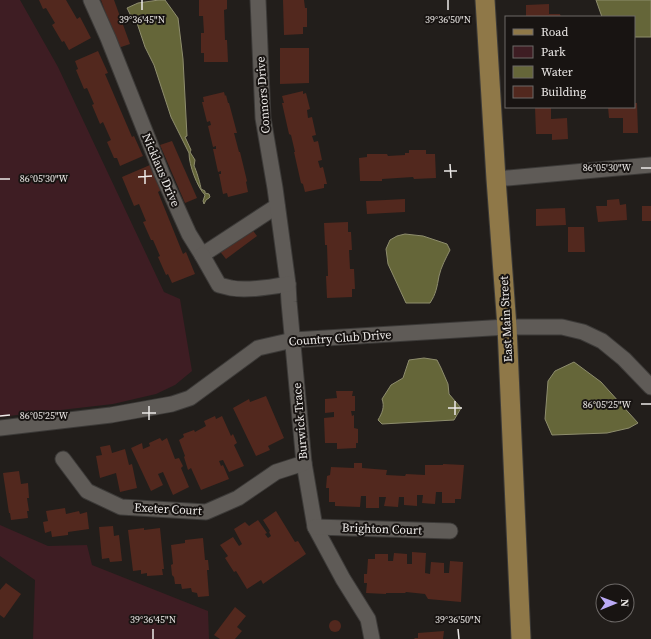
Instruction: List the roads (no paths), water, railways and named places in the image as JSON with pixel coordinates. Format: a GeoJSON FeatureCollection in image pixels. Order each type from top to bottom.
{"type":"FeatureCollection","features":[{"type":"Feature","properties":{"kind":"main road","name":"East Main Street"},"geometry":{"type":"LineString","coordinates":[[486,0],[496,179],[507,327],[521,639]]}},
{"type":"Feature","properties":{"kind":"street","name":"Nicklaus Drive"},"geometry":{"type":"LineString","coordinates":[[91,0],[108,38],[162,174],[189,234],[219,285],[232,288],[262,288],[288,284]]}},
{"type":"Feature","properties":{"kind":"street","name":"Connors Drive"},"geometry":{"type":"LineString","coordinates":[[258,0],[263,118],[275,188]]}},
{"type":"Feature","properties":{"kind":"street"},"geometry":{"type":"LineString","coordinates":[[496,179],[651,165]]}},
{"type":"Feature","properties":{"kind":"street","name":"Burwick Trace"},"geometry":{"type":"LineString","coordinates":[[275,188],[288,284],[304,463],[314,527],[343,579],[368,619],[372,639]]}},
{"type":"Feature","properties":{"kind":"street"},"geometry":{"type":"LineString","coordinates":[[202,255],[277,206]]}},
{"type":"Feature","properties":{"kind":"street","name":"Country Club Drive"},"geometry":{"type":"LineString","coordinates":[[0,428],[111,415],[172,404],[190,398],[258,348],[293,340],[507,327],[562,327],[583,332],[602,341],[624,359],[651,387]]}},
{"type":"Feature","properties":{"kind":"street","name":"Exeter Court"},"geometry":{"type":"LineString","coordinates":[[63,459],[87,491],[121,507],[206,512],[238,498],[276,472],[304,463]]}},
{"type":"Feature","properties":{"kind":"street","name":"Brighton Court"},"geometry":{"type":"LineString","coordinates":[[314,527],[450,531]]}},
{"type":"Feature","properties":{"kind":"water"},"geometry":{"type":"Polygon","coordinates":[[[165,0],[178,18],[183,59],[187,136],[185,137],[191,150],[190,152],[195,160],[194,166],[201,189],[205,191],[205,193],[209,194],[210,197],[204,204],[203,201],[205,195],[199,187],[194,176],[190,164],[189,153],[171,117],[154,65],[145,47],[136,20],[132,18],[127,8],[138,3],[165,0]]]}},
{"type":"Feature","properties":{"kind":"water"},"geometry":{"type":"Polygon","coordinates":[[[596,0],[651,0],[651,37],[635,37],[635,16],[602,16],[596,0]]]}},
{"type":"Feature","properties":{"kind":"water"},"geometry":{"type":"Polygon","coordinates":[[[405,234],[423,236],[447,244],[450,250],[441,269],[434,297],[430,303],[406,303],[388,264],[386,249],[390,240],[405,234]]]}},
{"type":"Feature","properties":{"kind":"water"},"geometry":{"type":"Polygon","coordinates":[[[424,358],[437,360],[448,384],[449,394],[461,408],[454,420],[382,424],[378,420],[383,410],[382,399],[391,385],[403,378],[409,360],[424,358]]]}},
{"type":"Feature","properties":{"kind":"water"},"geometry":{"type":"Polygon","coordinates":[[[574,362],[601,382],[638,423],[629,428],[607,433],[552,435],[545,419],[548,381],[555,371],[574,362]]]}}]}
